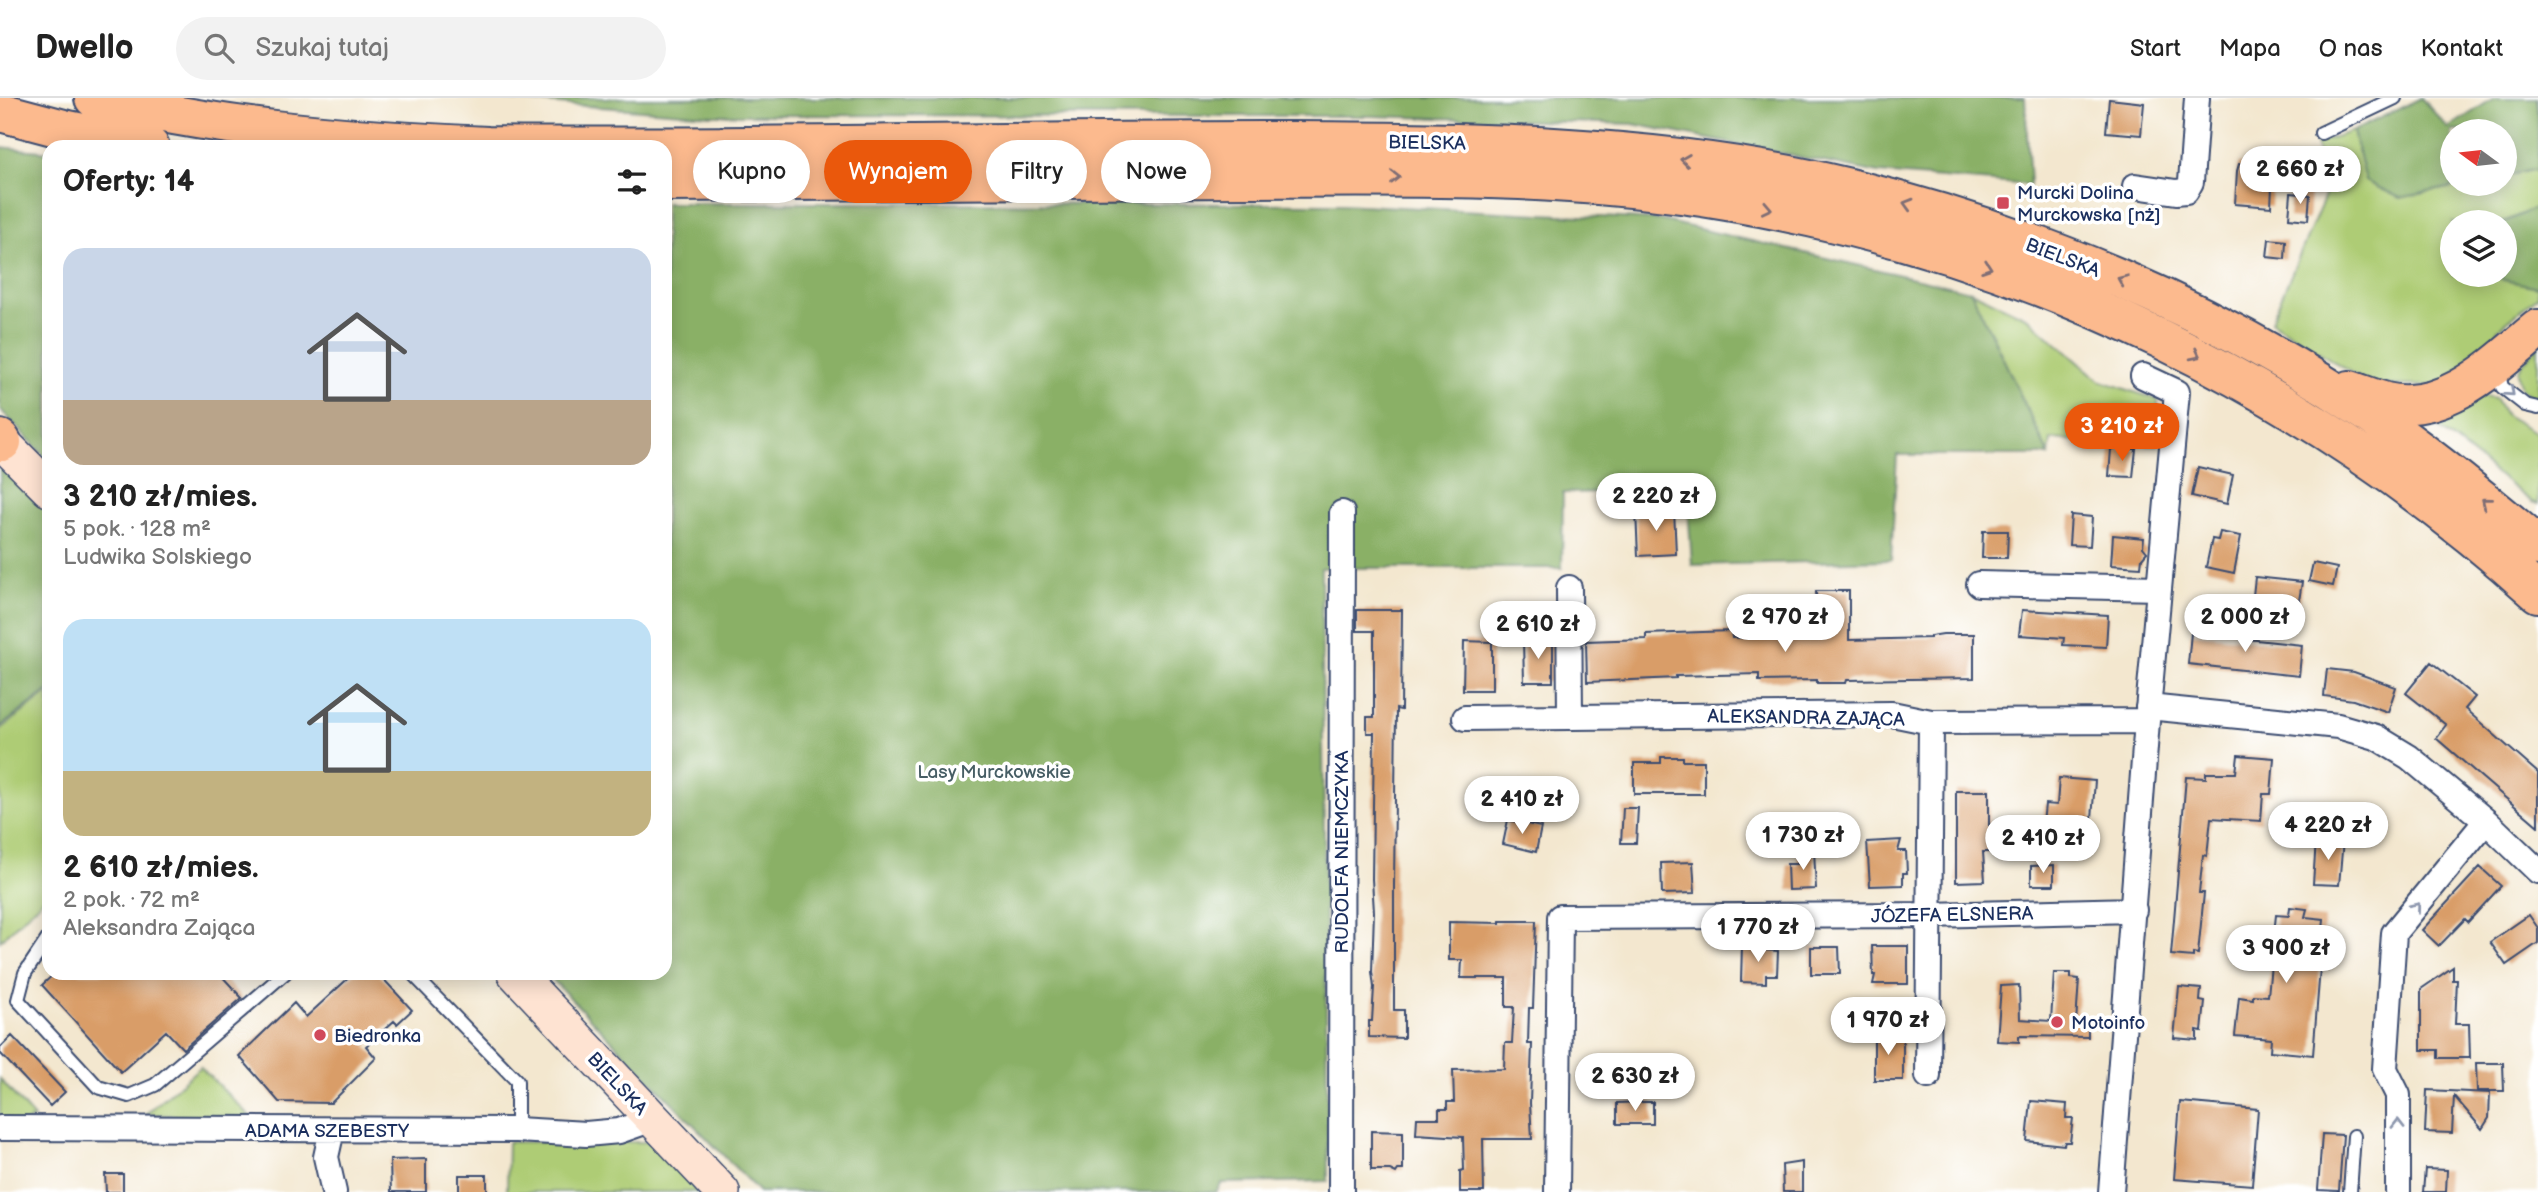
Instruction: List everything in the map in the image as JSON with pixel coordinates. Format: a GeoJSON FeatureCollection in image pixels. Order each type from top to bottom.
{"type":"FeatureCollection","features":[{"type":"Feature","properties":{"kind":"main road","name":"BIELSKA"},"geometry":{"type":"LineString","coordinates":[[94,98],[175,115],[278,131],[372,140]]}},
{"type":"Feature","properties":{"kind":"main road"},"geometry":{"type":"LineString","coordinates":[[0,112],[120,140]]}},
{"type":"Feature","properties":{"kind":"main road","name":"BIELSKA"},"geometry":{"type":"LineString","coordinates":[[672,145],[1413,141],[1544,146],[1667,157],[1843,187],[1991,229],[2135,285],[2242,339],[2308,376],[2416,447],[2538,546]]}},
{"type":"Feature","properties":{"kind":"main road","name":"BIELSKA"},"geometry":{"type":"LineString","coordinates":[[672,182],[1481,179],[1582,184],[1677,194],[1843,224],[1923,246],[2041,286],[2129,322],[2209,362],[2319,425],[2386,470],[2469,533],[2538,593]]}},
{"type":"Feature","properties":{"kind":"main road"},"geometry":{"type":"LineString","coordinates":[[2308,376],[2388,403],[2413,404],[2433,400],[2453,393],[2497,363],[2538,329]]}},
{"type":"Feature","properties":{"kind":"street"},"geometry":{"type":"LineString","coordinates":[[2135,186],[2186,191],[2191,182],[2197,98]]}},
{"type":"Feature","properties":{"kind":"street"},"geometry":{"type":"LineString","coordinates":[[2112,1192],[2148,714],[2177,392],[2143,376]]}},
{"type":"Feature","properties":{"kind":"street"},"geometry":{"type":"LineString","coordinates":[[1,442],[42,482]]}},
{"type":"Feature","properties":{"kind":"street","name":"RUDOLFA NIEMCZYKA"},"geometry":{"type":"LineString","coordinates":[[1341,1192],[1342,513]]}},
{"type":"Feature","properties":{"kind":"street"},"geometry":{"type":"LineString","coordinates":[[1979,584],[2159,588]]}},
{"type":"Feature","properties":{"kind":"street"},"geometry":{"type":"LineString","coordinates":[[1569,588],[1570,717]]}},
{"type":"Feature","properties":{"kind":"street","name":"ALEKSANDRA ZAJĄCA"},"geometry":{"type":"LineString","coordinates":[[1465,718],[1892,714],[1931,722],[2148,714],[2339,726],[2376,737],[2409,757],[2486,821],[2538,871]]}},
{"type":"Feature","properties":{"kind":"street"},"geometry":{"type":"LineString","coordinates":[[1928,1076],[1931,722]]}},
{"type":"Feature","properties":{"kind":"street"},"geometry":{"type":"LineString","coordinates":[[2398,1192],[2398,1095],[2385,1069],[2394,933],[2486,821]]}},
{"type":"Feature","properties":{"kind":"street","name":"JÓZEFA ELSNERA"},"geometry":{"type":"LineString","coordinates":[[1557,1192],[1560,917],[1928,915],[2134,910]]}},
{"type":"Feature","properties":{"kind":"street","name":"BIELSKA"},"geometry":{"type":"LineString","coordinates":[[522,980],[722,1192]]}},
{"type":"Feature","properties":{"kind":"street","name":"ADAMA SZEBESTY"},"geometry":{"type":"LineString","coordinates":[[0,1128],[517,1130],[586,1134],[619,1131],[653,1119]]}},
{"type":"Feature","properties":{"kind":"street"},"geometry":{"type":"LineString","coordinates":[[332,1130],[327,1157],[334,1192]]}},
{"type":"Feature","properties":{"kind":"lane"},"geometry":{"type":"LineString","coordinates":[[2322,133],[2395,98]]}},
{"type":"Feature","properties":{"kind":"lane"},"geometry":{"type":"LineString","coordinates":[[2497,363],[2502,387],[2525,405],[2538,408]]}},
{"type":"Feature","properties":{"kind":"lane"},"geometry":{"type":"LineString","coordinates":[[42,947],[24,973],[18,1000],[98,1087],[129,1096],[155,1085],[277,980]]}},
{"type":"Feature","properties":{"kind":"lane"},"geometry":{"type":"LineString","coordinates":[[419,980],[517,1081],[517,1130]]}},
{"type":"Feature","properties":{"kind":"lane"},"geometry":{"type":"LineString","coordinates":[[2350,1192],[2354,1136]]}},
{"type":"Feature","properties":{"kind":"green space"},"geometry":{"type":"Polygon","coordinates":[[[477,98],[2025,98],[2030,185],[1879,173],[1633,124],[1371,116],[710,115],[477,98]]]}},
{"type":"Feature","properties":{"kind":"green space"},"geometry":{"type":"Polygon","coordinates":[[[2421,98],[2440,119],[2440,190],[2400,198],[2365,181],[2353,131],[2421,98]]]}},
{"type":"Feature","properties":{"kind":"green space"},"geometry":{"type":"Polygon","coordinates":[[[2494,98],[2538,98],[2538,169],[2517,173],[2517,119],[2462,119],[2494,98]]]}},
{"type":"Feature","properties":{"kind":"green space"},"geometry":{"type":"Polygon","coordinates":[[[2353,131],[2365,181],[2400,198],[2440,190],[2440,196],[2517,196],[2517,173],[2538,169],[2538,207],[2517,216],[2517,210],[2440,210],[2440,287],[2517,287],[2517,283],[2538,287],[2538,296],[2498,329],[2481,364],[2450,386],[2370,385],[2271,321],[2326,194],[2316,143],[2353,131]]]}},
{"type":"Feature","properties":{"kind":"green space"},"geometry":{"type":"Polygon","coordinates":[[[0,147],[42,151],[42,454],[0,409],[0,147]]]}},
{"type":"Feature","properties":{"kind":"green space","name":"Lasy Murckowskie"},"geometry":{"type":"Polygon","coordinates":[[[672,203],[1341,204],[1660,220],[1971,291],[2049,455],[1897,455],[1891,560],[1692,565],[1687,490],[1563,493],[1562,568],[1321,568],[1328,1181],[1222,1183],[1216,1192],[759,1192],[553,980],[672,980],[672,203]]]}},
{"type":"Feature","properties":{"kind":"green space"},"geometry":{"type":"Polygon","coordinates":[[[2538,207],[2538,287],[2517,283],[2517,216],[2538,207]]]}},
{"type":"Feature","properties":{"kind":"green space"},"geometry":{"type":"Polygon","coordinates":[[[1971,291],[2028,318],[2099,380],[2158,400],[2158,445],[2051,439],[2049,455],[1971,291]]]}},
{"type":"Feature","properties":{"kind":"green space"},"geometry":{"type":"Polygon","coordinates":[[[2538,345],[2538,399],[2522,389],[2518,370],[2538,345]]]}},
{"type":"Feature","properties":{"kind":"green space"},"geometry":{"type":"Polygon","coordinates":[[[2473,394],[2495,398],[2505,415],[2538,434],[2538,504],[2421,414],[2473,394]]]}},
{"type":"Feature","properties":{"kind":"green space"},"geometry":{"type":"Polygon","coordinates":[[[0,464],[42,507],[42,695],[0,727],[0,464]]]}},
{"type":"Feature","properties":{"kind":"green space"},"geometry":{"type":"Polygon","coordinates":[[[42,697],[42,900],[0,941],[0,730],[42,697]]]}},
{"type":"Feature","properties":{"kind":"green space"},"geometry":{"type":"Polygon","coordinates":[[[200,1067],[255,1121],[146,1114],[200,1067]]]}},
{"type":"Feature","properties":{"kind":"green space"},"geometry":{"type":"Polygon","coordinates":[[[0,1079],[34,1118],[0,1136],[0,1079]]]}},
{"type":"Feature","properties":{"kind":"green space"},"geometry":{"type":"Polygon","coordinates":[[[508,1142],[656,1142],[699,1192],[507,1192],[508,1142]]]}},
{"type":"Feature","properties":{"kind":"building"},"geometry":{"type":"Polygon","coordinates":[[[2109,99],[2144,103],[2141,135],[2106,132],[2109,99]]]}},
{"type":"Feature","properties":{"kind":"building"},"geometry":{"type":"Polygon","coordinates":[[[2249,157],[2265,158],[2264,166],[2273,166],[2271,207],[2235,204],[2239,164],[2248,164],[2249,157]]]}},
{"type":"Feature","properties":{"kind":"building"},"geometry":{"type":"Polygon","coordinates":[[[2291,193],[2310,195],[2308,220],[2289,218],[2291,193]]]}},
{"type":"Feature","properties":{"kind":"building"},"geometry":{"type":"Polygon","coordinates":[[[2269,239],[2286,241],[2285,259],[2267,257],[2269,239]]]}},
{"type":"Feature","properties":{"kind":"building"},"geometry":{"type":"Polygon","coordinates":[[[2111,449],[2136,449],[2133,477],[2109,476],[2111,449]]]}},
{"type":"Feature","properties":{"kind":"building"},"geometry":{"type":"Polygon","coordinates":[[[2198,467],[2233,475],[2227,504],[2192,496],[2198,467]]]}},
{"type":"Feature","properties":{"kind":"building"},"geometry":{"type":"Polygon","coordinates":[[[1674,510],[1676,554],[1638,556],[1636,511],[1674,510]]]}},
{"type":"Feature","properties":{"kind":"building"},"geometry":{"type":"Polygon","coordinates":[[[2071,515],[2092,517],[2090,546],[2069,545],[2071,515]]]}},
{"type":"Feature","properties":{"kind":"building"},"geometry":{"type":"Polygon","coordinates":[[[1983,531],[2008,531],[2007,558],[1982,558],[1983,531]]]}},
{"type":"Feature","properties":{"kind":"building"},"geometry":{"type":"Polygon","coordinates":[[[2220,532],[2241,536],[2234,573],[2206,567],[2212,539],[2218,540],[2220,532]]]}},
{"type":"Feature","properties":{"kind":"building"},"geometry":{"type":"Polygon","coordinates":[[[2113,535],[2144,538],[2143,547],[2147,552],[2142,558],[2141,567],[2111,565],[2113,535]]]}},
{"type":"Feature","properties":{"kind":"building"},"geometry":{"type":"Polygon","coordinates":[[[2313,563],[2337,568],[2333,586],[2309,581],[2313,563]]]}},
{"type":"Feature","properties":{"kind":"building"},"geometry":{"type":"Polygon","coordinates":[[[2255,577],[2302,582],[2299,601],[2253,596],[2255,577]]]}},
{"type":"Feature","properties":{"kind":"building"},"geometry":{"type":"Polygon","coordinates":[[[1816,591],[1849,591],[1849,640],[1974,634],[1974,678],[1817,683],[1817,680],[1759,681],[1759,674],[1587,682],[1586,641],[1646,639],[1646,634],[1731,631],[1732,638],[1817,636],[1816,591]]]}},
{"type":"Feature","properties":{"kind":"building"},"geometry":{"type":"Polygon","coordinates":[[[1357,610],[1402,610],[1401,710],[1396,709],[1394,1010],[1404,1010],[1404,1038],[1369,1037],[1374,987],[1374,733],[1367,733],[1367,717],[1374,717],[1374,631],[1357,631],[1357,610]]]}},
{"type":"Feature","properties":{"kind":"building"},"geometry":{"type":"Polygon","coordinates":[[[2022,610],[2108,615],[2106,647],[2063,645],[2064,638],[2019,635],[2022,610]]]}},
{"type":"Feature","properties":{"kind":"building"},"geometry":{"type":"Polygon","coordinates":[[[2191,633],[2302,645],[2299,676],[2188,664],[2191,633]]]}},
{"type":"Feature","properties":{"kind":"building"},"geometry":{"type":"Polygon","coordinates":[[[1523,640],[1553,640],[1553,682],[1524,682],[1523,640]]]}},
{"type":"Feature","properties":{"kind":"building"},"geometry":{"type":"Polygon","coordinates":[[[1464,641],[1492,642],[1492,690],[1463,690],[1464,641]]]}},
{"type":"Feature","properties":{"kind":"building"},"geometry":{"type":"Polygon","coordinates":[[[2431,662],[2475,697],[2465,709],[2538,773],[2538,826],[2436,738],[2446,725],[2406,693],[2431,662]]]}},
{"type":"Feature","properties":{"kind":"building"},"geometry":{"type":"Polygon","coordinates":[[[2327,669],[2354,672],[2396,687],[2388,712],[2353,700],[2324,696],[2327,669]]]}},
{"type":"Feature","properties":{"kind":"building"},"geometry":{"type":"Polygon","coordinates":[[[2238,755],[2274,758],[2271,794],[2263,794],[2261,821],[2211,818],[2199,893],[2204,893],[2198,954],[2193,953],[2193,957],[2171,955],[2186,777],[2206,778],[2206,773],[2236,773],[2238,755]]]}},
{"type":"Feature","properties":{"kind":"building"},"geometry":{"type":"Polygon","coordinates":[[[1661,757],[1704,761],[1704,794],[1634,794],[1634,763],[1661,763],[1661,757]]]}},
{"type":"Feature","properties":{"kind":"building"},"geometry":{"type":"Polygon","coordinates":[[[2059,778],[2095,781],[2089,856],[2056,853],[2058,825],[2043,824],[2045,804],[2057,805],[2059,778]]]}},
{"type":"Feature","properties":{"kind":"building"},"geometry":{"type":"Polygon","coordinates":[[[1956,791],[1989,791],[1989,825],[2020,825],[2019,852],[1983,852],[1985,881],[1956,882],[1956,791]]]}},
{"type":"Feature","properties":{"kind":"building"},"geometry":{"type":"Polygon","coordinates":[[[1623,808],[1638,808],[1636,843],[1621,843],[1623,808]]]}},
{"type":"Feature","properties":{"kind":"building"},"geometry":{"type":"Polygon","coordinates":[[[1508,820],[1541,827],[1536,852],[1503,844],[1508,820]]]}},
{"type":"Feature","properties":{"kind":"building"},"geometry":{"type":"Polygon","coordinates":[[[1901,840],[1898,851],[1906,851],[1907,873],[1903,873],[1903,885],[1870,886],[1867,842],[1901,840]]]}},
{"type":"Feature","properties":{"kind":"building"},"geometry":{"type":"Polygon","coordinates":[[[2316,840],[2343,840],[2339,885],[2313,884],[2316,840]]]}},
{"type":"Feature","properties":{"kind":"building"},"geometry":{"type":"Polygon","coordinates":[[[1814,850],[1816,889],[1788,890],[1787,864],[1798,864],[1798,851],[1814,850]]]}},
{"type":"Feature","properties":{"kind":"building"},"geometry":{"type":"Polygon","coordinates":[[[1693,862],[1695,893],[1662,894],[1661,863],[1693,862]]]}},
{"type":"Feature","properties":{"kind":"building"},"geometry":{"type":"Polygon","coordinates":[[[2054,865],[2054,885],[2031,885],[2031,866],[2054,865]]]}},
{"type":"Feature","properties":{"kind":"building"},"geometry":{"type":"Polygon","coordinates":[[[2480,867],[2501,886],[2468,922],[2465,919],[2439,946],[2422,930],[2480,867]]]}},
{"type":"Feature","properties":{"kind":"building"},"geometry":{"type":"Polygon","coordinates":[[[2290,907],[2307,909],[2305,917],[2324,919],[2313,1055],[2270,1051],[2271,1039],[2235,1036],[2239,997],[2253,999],[2253,995],[2268,996],[2272,954],[2244,952],[2246,932],[2274,934],[2276,915],[2289,916],[2290,907]]]}},
{"type":"Feature","properties":{"kind":"building"},"geometry":{"type":"Polygon","coordinates":[[[2529,915],[2538,928],[2538,943],[2506,965],[2490,942],[2529,915]]]}},
{"type":"Feature","properties":{"kind":"building"},"geometry":{"type":"Polygon","coordinates":[[[1536,921],[1533,1008],[1529,1008],[1528,1044],[1532,1044],[1532,1139],[1483,1139],[1484,1192],[1460,1192],[1460,1171],[1464,1170],[1463,1137],[1416,1134],[1417,1118],[1439,1118],[1439,1109],[1447,1109],[1447,1102],[1454,1102],[1453,1070],[1504,1069],[1505,1043],[1512,1043],[1514,1007],[1506,1007],[1506,978],[1461,978],[1462,960],[1449,960],[1449,922],[1536,921]]]}},
{"type":"Feature","properties":{"kind":"building"},"geometry":{"type":"Polygon","coordinates":[[[1742,945],[1766,946],[1766,950],[1778,951],[1777,975],[1766,975],[1766,983],[1741,982],[1742,945]]]}},
{"type":"Feature","properties":{"kind":"building"},"geometry":{"type":"Polygon","coordinates":[[[1872,946],[1908,946],[1908,984],[1873,984],[1875,975],[1872,946]]]}},
{"type":"Feature","properties":{"kind":"building"},"geometry":{"type":"Polygon","coordinates":[[[1811,947],[1839,947],[1840,974],[1811,974],[1811,947]]]}},
{"type":"Feature","properties":{"kind":"building"},"geometry":{"type":"Polygon","coordinates":[[[2453,967],[2453,980],[2457,980],[2455,1024],[2469,1024],[2470,1058],[2438,1058],[2438,1050],[2421,1050],[2421,989],[2453,967]]]}},
{"type":"Feature","properties":{"kind":"building"},"geometry":{"type":"Polygon","coordinates":[[[2054,973],[2071,973],[2071,978],[2079,979],[2076,1023],[2088,1023],[2088,1037],[2019,1036],[2019,1042],[1997,1041],[2001,986],[2019,985],[2020,1019],[2051,1021],[2054,973]]]}},
{"type":"Feature","properties":{"kind":"building"},"geometry":{"type":"Polygon","coordinates":[[[47,980],[225,980],[242,998],[183,1049],[166,1031],[121,1072],[42,985],[47,980]]]}},
{"type":"Feature","properties":{"kind":"building","name":"Biedronka"},"geometry":{"type":"Polygon","coordinates":[[[346,980],[384,980],[412,1010],[397,1024],[394,1021],[366,1046],[376,1058],[331,1103],[279,1102],[239,1056],[294,1003],[306,1017],[346,980]]]}},
{"type":"Feature","properties":{"kind":"building"},"geometry":{"type":"Polygon","coordinates":[[[2179,987],[2201,989],[2200,1001],[2205,1002],[2202,1031],[2197,1030],[2197,1040],[2174,1038],[2179,987]]]}},
{"type":"Feature","properties":{"kind":"building"},"geometry":{"type":"Polygon","coordinates":[[[1874,1034],[1903,1034],[1903,1080],[1874,1080],[1874,1034]]]}},
{"type":"Feature","properties":{"kind":"building"},"geometry":{"type":"Polygon","coordinates":[[[12,1036],[65,1092],[50,1106],[0,1053],[0,1048],[12,1036]]]}},
{"type":"Feature","properties":{"kind":"building"},"geometry":{"type":"Polygon","coordinates":[[[2476,1063],[2503,1063],[2504,1091],[2477,1091],[2476,1063]]]}},
{"type":"Feature","properties":{"kind":"building"},"geometry":{"type":"Polygon","coordinates":[[[2427,1090],[2490,1093],[2489,1118],[2482,1129],[2454,1096],[2452,1133],[2425,1132],[2427,1090]]]}},
{"type":"Feature","properties":{"kind":"building"},"geometry":{"type":"Polygon","coordinates":[[[2031,1101],[2067,1104],[2066,1118],[2073,1118],[2070,1142],[2065,1142],[2064,1145],[2027,1141],[2031,1101]]]}},
{"type":"Feature","properties":{"kind":"building"},"geometry":{"type":"Polygon","coordinates":[[[1653,1102],[1653,1124],[1617,1124],[1617,1103],[1653,1102]]]}},
{"type":"Feature","properties":{"kind":"building"},"geometry":{"type":"Polygon","coordinates":[[[2180,1102],[2258,1109],[2252,1185],[2174,1179],[2180,1102]]]}},
{"type":"Feature","properties":{"kind":"building"},"geometry":{"type":"Polygon","coordinates":[[[1371,1131],[1403,1132],[1403,1170],[1396,1173],[1390,1170],[1371,1170],[1371,1131]]]}},
{"type":"Feature","properties":{"kind":"building"},"geometry":{"type":"Polygon","coordinates":[[[2322,1134],[2343,1135],[2339,1191],[2318,1190],[2322,1134]]]}},
{"type":"Feature","properties":{"kind":"building"},"geometry":{"type":"Polygon","coordinates":[[[426,1159],[426,1192],[391,1192],[390,1160],[426,1159]]]}},
{"type":"Feature","properties":{"kind":"building"},"geometry":{"type":"Polygon","coordinates":[[[1802,1162],[1802,1192],[1783,1192],[1782,1165],[1802,1162]]]}},
{"type":"Feature","properties":{"kind":"building"},"geometry":{"type":"Polygon","coordinates":[[[2425,1169],[2447,1170],[2446,1192],[2423,1192],[2425,1169]]]}},
{"type":"Feature","properties":{"kind":"building"},"geometry":{"type":"Polygon","coordinates":[[[105,1174],[123,1174],[123,1192],[106,1192],[105,1174]]]}},
{"type":"Feature","properties":{"kind":"building"},"geometry":{"type":"Polygon","coordinates":[[[459,1175],[487,1175],[487,1192],[459,1192],[459,1175]]]}},
{"type":"Feature","properties":{"kind":"place","name":"Murcki Dolina Murckowska [nż]"},"geometry":{"type":"Point","coordinates":[2003,203]}},
{"type":"Feature","properties":{"kind":"place","name":"Motoinfo"},"geometry":{"type":"Point","coordinates":[2057,1022]}},
{"type":"Feature","properties":{"kind":"place","name":"Biedronka"},"geometry":{"type":"Point","coordinates":[320,1035]}}]}
